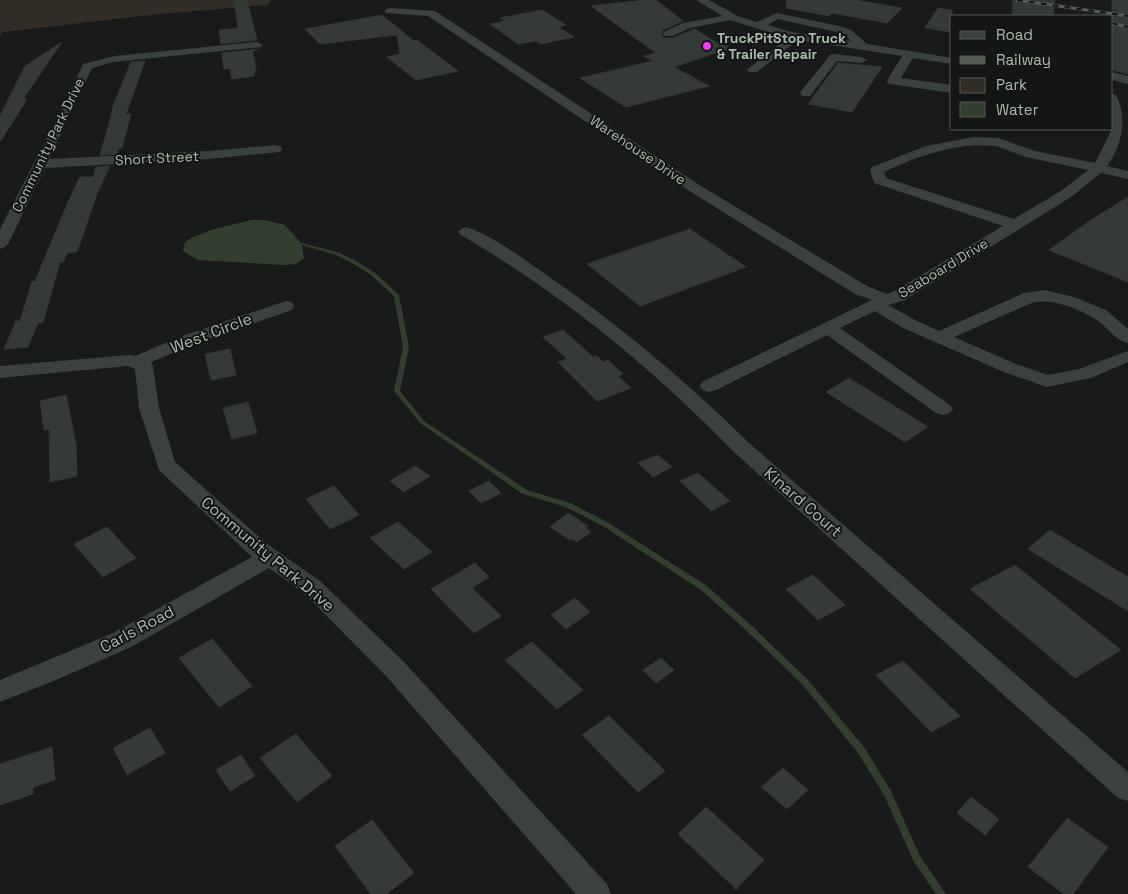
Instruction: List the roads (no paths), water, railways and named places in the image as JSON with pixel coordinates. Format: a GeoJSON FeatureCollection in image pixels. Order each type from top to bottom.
{"type":"FeatureCollection","features":[{"type":"Feature","properties":{"kind":"street"},"geometry":{"type":"LineString","coordinates":[[701,0],[731,17],[796,36],[950,61]]}},
{"type":"Feature","properties":{"kind":"street","name":"Warehouse Drive"},"geometry":{"type":"LineString","coordinates":[[390,12],[431,13],[719,203],[880,301],[909,324],[1010,368],[1046,380],[1084,374],[1128,356]]}},
{"type":"Feature","properties":{"kind":"street"},"geometry":{"type":"LineString","coordinates":[[757,26],[777,16],[847,32],[864,48]]}},
{"type":"Feature","properties":{"kind":"street"},"geometry":{"type":"LineString","coordinates":[[668,34],[687,25],[731,17]]}},
{"type":"Feature","properties":{"kind":"street"},"geometry":{"type":"LineString","coordinates":[[754,70],[796,36]]}},
{"type":"Feature","properties":{"kind":"street","name":"Community Park Drive"},"geometry":{"type":"LineString","coordinates":[[0,244],[74,97],[87,66],[114,58],[257,44]]}},
{"type":"Feature","properties":{"kind":"street"},"geometry":{"type":"LineString","coordinates":[[909,55],[898,65],[894,82],[950,89]]}},
{"type":"Feature","properties":{"kind":"street"},"geometry":{"type":"LineString","coordinates":[[806,93],[834,57],[873,62]]}},
{"type":"Feature","properties":{"kind":"street"},"geometry":{"type":"LineString","coordinates":[[1113,76],[1128,80]]}},
{"type":"Feature","properties":{"kind":"street","name":"Seaboard Drive"},"geometry":{"type":"LineString","coordinates":[[709,386],[880,301],[899,296],[1068,192],[1099,167],[1118,130],[1119,122],[1116,102],[1113,99]]}},
{"type":"Feature","properties":{"kind":"street"},"geometry":{"type":"LineString","coordinates":[[1015,225],[988,213],[917,194],[879,180],[877,170],[893,162],[953,143],[988,140],[1086,167],[1099,167],[1128,175]]}},
{"type":"Feature","properties":{"kind":"street","name":"Short Street"},"geometry":{"type":"LineString","coordinates":[[40,164],[275,150]]}},
{"type":"Feature","properties":{"kind":"street","name":"Kinard Court"},"geometry":{"type":"LineString","coordinates":[[466,232],[515,260],[551,285],[644,357],[691,397],[741,447],[1128,789]]}},
{"type":"Feature","properties":{"kind":"street"},"geometry":{"type":"LineString","coordinates":[[940,337],[1030,297],[1045,295],[1068,301],[1100,314],[1128,338]]}},
{"type":"Feature","properties":{"kind":"street","name":"West Circle"},"geometry":{"type":"LineString","coordinates":[[136,362],[188,340],[286,306]]}},
{"type":"Feature","properties":{"kind":"street"},"geometry":{"type":"LineString","coordinates":[[828,328],[943,409]]}},
{"type":"Feature","properties":{"kind":"street"},"geometry":{"type":"LineString","coordinates":[[0,372],[98,362],[130,360],[136,362]]}},
{"type":"Feature","properties":{"kind":"street","name":"Community Park Drive"},"geometry":{"type":"LineString","coordinates":[[136,362],[144,366],[149,408],[166,465],[270,557],[312,587],[395,670],[596,894]]}},
{"type":"Feature","properties":{"kind":"street","name":"Carls Road"},"geometry":{"type":"LineString","coordinates":[[0,691],[47,674],[122,640],[270,557]]}},
{"type":"Feature","properties":{"kind":"water"},"geometry":{"type":"Polygon","coordinates":[[[251,220],[264,220],[285,225],[302,244],[304,258],[296,264],[284,265],[198,260],[183,251],[185,242],[201,234],[251,220]]]}},
{"type":"Feature","properties":{"kind":"waterway"},"geometry":{"type":"LineString","coordinates":[[293,244],[302,244],[338,254],[373,274],[397,296],[406,347],[397,391],[422,422],[525,492],[568,505],[605,524],[704,588],[805,682],[861,750],[887,792],[917,859],[941,894]]}},
{"type":"Feature","properties":{"kind":"railway"},"geometry":{"type":"LineString","coordinates":[[1017,0],[1128,16]]}},
{"type":"Feature","properties":{"kind":"railway"},"geometry":{"type":"LineString","coordinates":[[1113,23],[1128,27]]}},
{"type":"Feature","properties":{"kind":"place","name":"TruckPitStop Truck & Trailer Repair"},"geometry":{"type":"Point","coordinates":[707,46]}}]}
